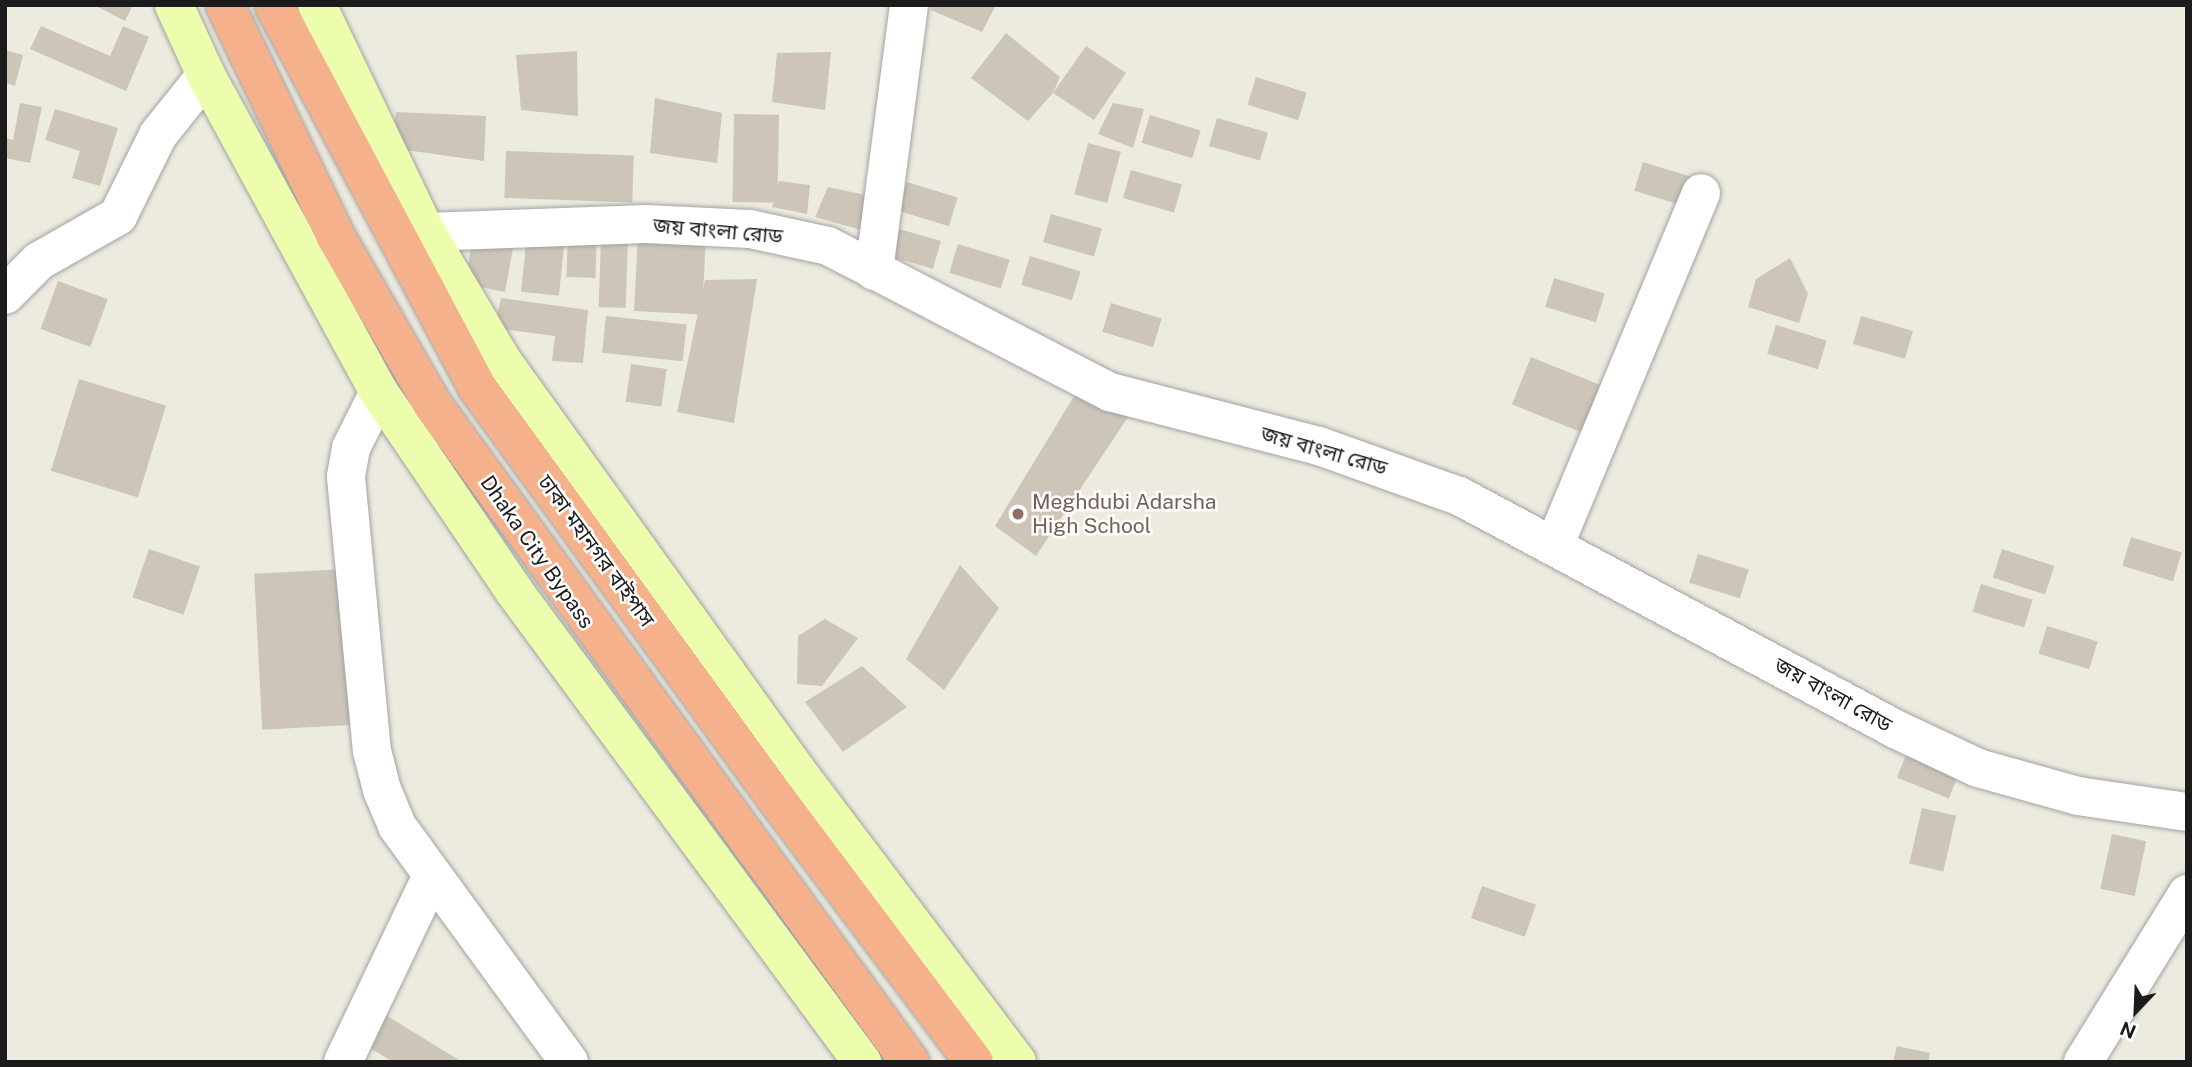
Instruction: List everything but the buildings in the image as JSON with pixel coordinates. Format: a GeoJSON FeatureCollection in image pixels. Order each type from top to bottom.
{"type":"FeatureCollection","features":[{"type":"Feature","properties":{"kind":"highway","name":"Dhaka City Bypass"},"geometry":{"type":"LineString","coordinates":[[225,5],[336,237],[433,405],[910,1062]]}},
{"type":"Feature","properties":{"kind":"highway","name":"ঢাকা মহানগর বাইপাস"},"geometry":{"type":"LineString","coordinates":[[274,5],[477,387],[775,797],[974,1062]]}},
{"type":"Feature","properties":{"kind":"main road"},"geometry":{"type":"LineString","coordinates":[[174,5],[206,75],[379,392],[514,591],[862,1062]]}},
{"type":"Feature","properties":{"kind":"main road"},"geometry":{"type":"LineString","coordinates":[[317,5],[426,232],[501,359],[797,771],[1017,1062]]}},
{"type":"Feature","properties":{"kind":"street"},"geometry":{"type":"LineString","coordinates":[[874,271],[909,5]]}},
{"type":"Feature","properties":{"kind":"street"},"geometry":{"type":"LineString","coordinates":[[5,295],[39,261],[118,216],[158,135],[206,75]]}},
{"type":"Feature","properties":{"kind":"street"},"geometry":{"type":"LineString","coordinates":[[1555,544],[1701,193]]}},
{"type":"Feature","properties":{"kind":"street","name":"জয় বাংলা রোড"},"geometry":{"type":"LineString","coordinates":[[426,232],[646,225],[750,229],[828,246],[1110,392],[1375,464],[1459,496],[1555,544],[1893,727],[1978,768],[2078,796],[2187,812]]}},
{"type":"Feature","properties":{"kind":"street"},"geometry":{"type":"LineString","coordinates":[[379,392],[351,449],[346,477],[371,737],[382,790],[397,826],[569,1062]]}},
{"type":"Feature","properties":{"kind":"street"},"geometry":{"type":"LineString","coordinates":[[343,1062],[432,874]]}},
{"type":"Feature","properties":{"kind":"street"},"geometry":{"type":"LineString","coordinates":[[2083,1062],[2187,894]]}},
{"type":"Feature","properties":{"kind":"place","name":"Meghdubi Adarsha High School"},"geometry":{"type":"Point","coordinates":[1018,514]}}]}
